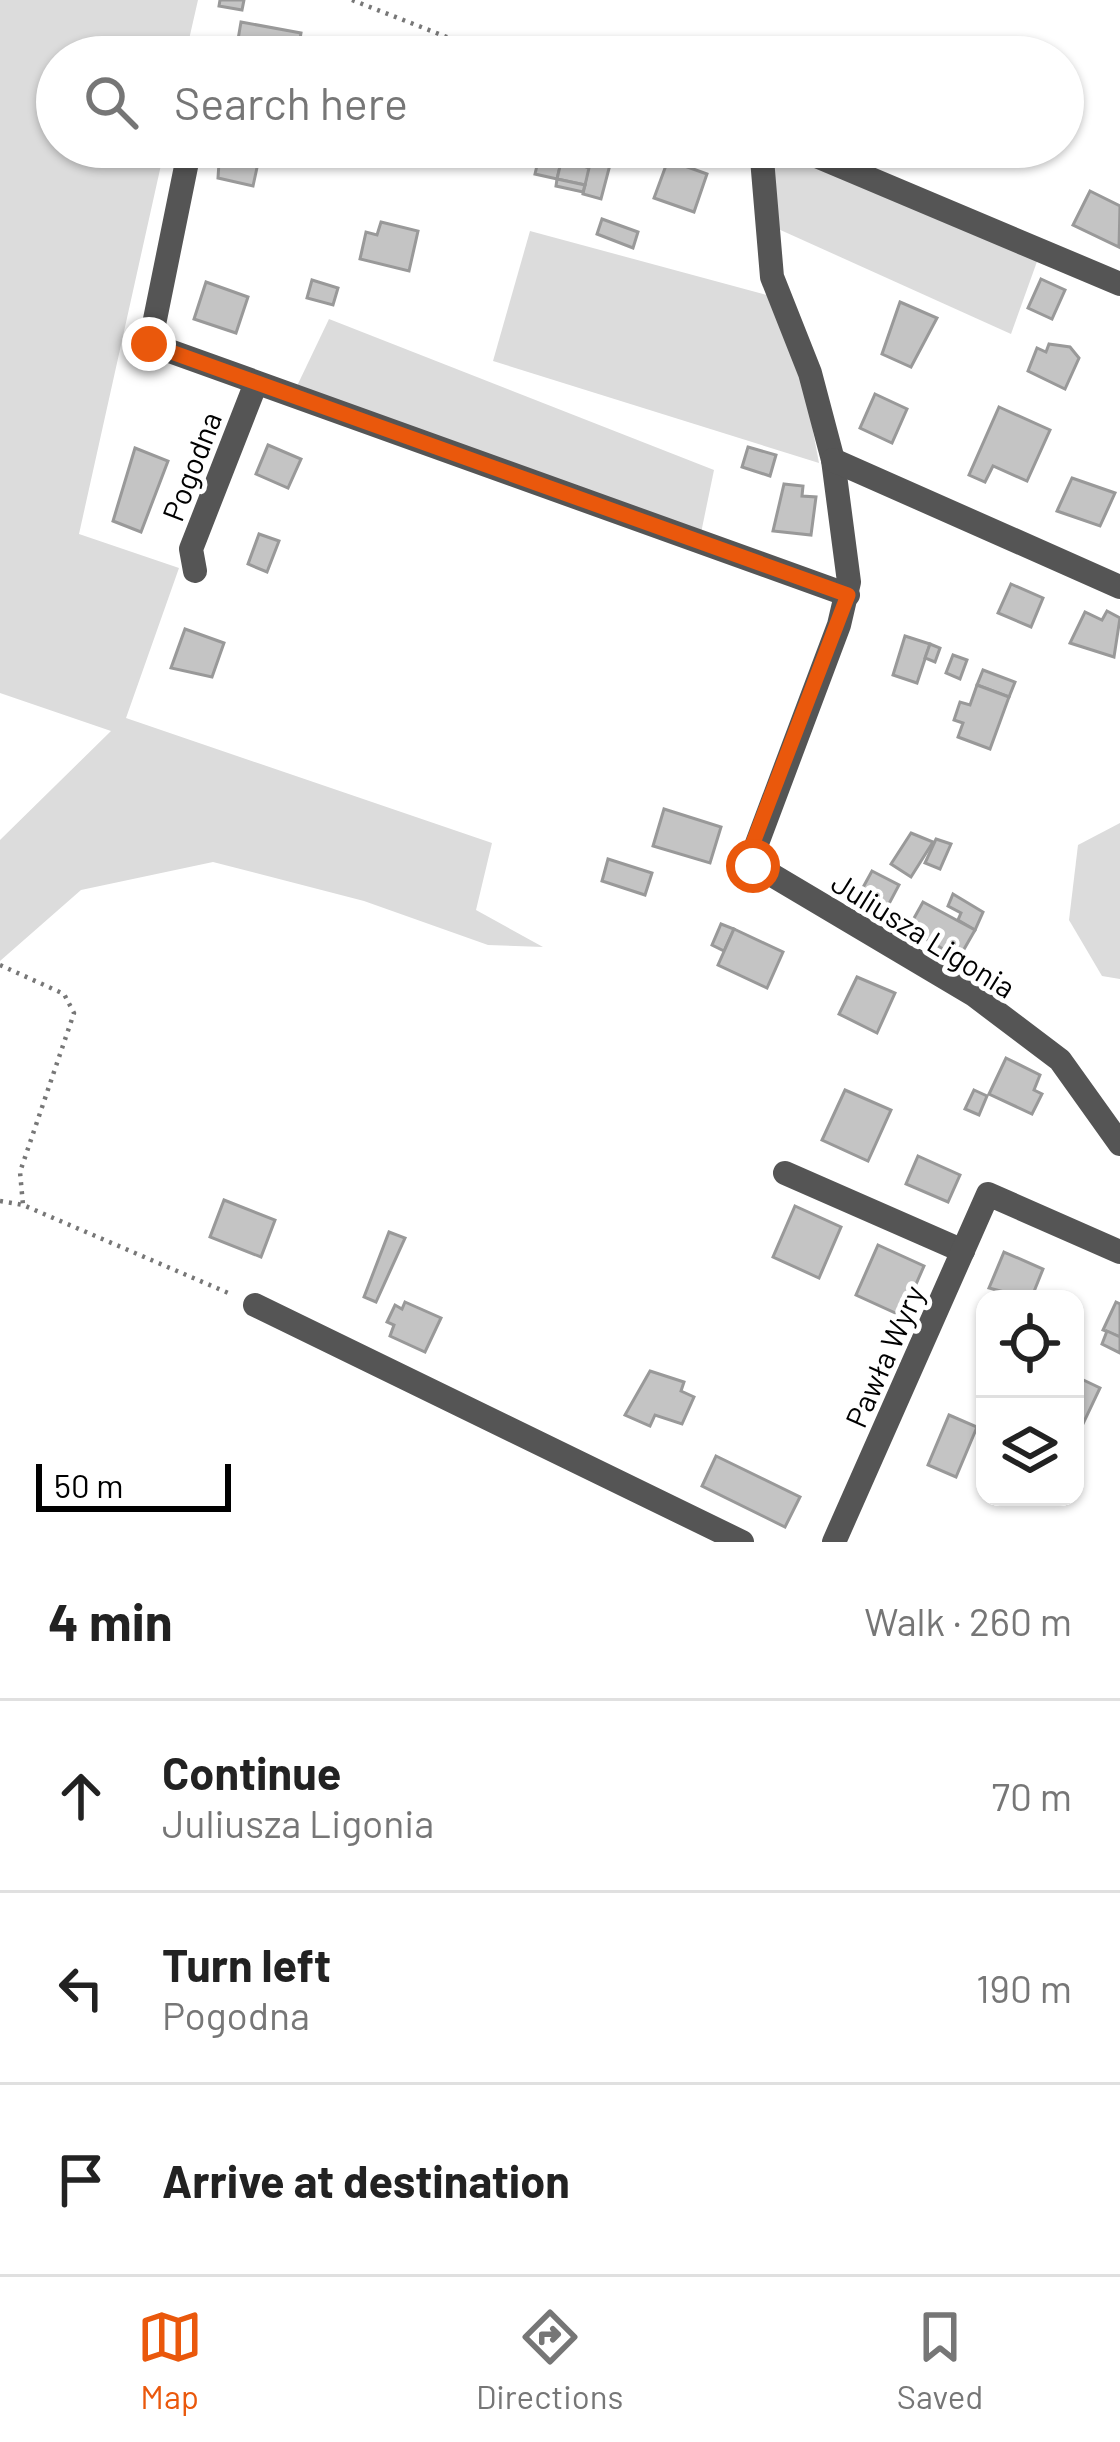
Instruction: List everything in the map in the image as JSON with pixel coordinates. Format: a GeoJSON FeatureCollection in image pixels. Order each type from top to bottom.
{"type":"FeatureCollection","features":[{"type":"Feature","properties":{"kind":"street","name":"Pogodna"},"geometry":{"type":"LineString","coordinates":[[186,168],[149,344],[848,595]]}},
{"type":"Feature","properties":{"kind":"street","name":"Juliusza Ligonia"},"geometry":{"type":"LineString","coordinates":[[763,168],[772,277],[810,373],[833,460],[845,529],[848,595],[750,862],[974,995],[1043,1047],[1060,1060],[1120,1144]]}},
{"type":"Feature","properties":{"kind":"street"},"geometry":{"type":"LineString","coordinates":[[845,168],[1120,284]]}},
{"type":"Feature","properties":{"kind":"street","name":"Pogodna"},"geometry":{"type":"LineString","coordinates":[[195,571],[191,548],[256,383]]}},
{"type":"Feature","properties":{"kind":"street"},"geometry":{"type":"LineString","coordinates":[[833,460],[1120,587]]}},
{"type":"Feature","properties":{"kind":"street"},"geometry":{"type":"LineString","coordinates":[[785,1172],[963,1251]]}},
{"type":"Feature","properties":{"kind":"street","name":"Pawła Wyry"},"geometry":{"type":"LineString","coordinates":[[835,1542],[988,1194],[1120,1252]]}},
{"type":"Feature","properties":{"kind":"street"},"geometry":{"type":"LineString","coordinates":[[255,1305],[742,1542]]}},
{"type":"Feature","properties":{"kind":"path"},"geometry":{"type":"LineString","coordinates":[[352,0],[444,36]]}},
{"type":"Feature","properties":{"kind":"path"},"geometry":{"type":"LineString","coordinates":[[0,965],[64,994],[74,1013],[20,1172],[23,1204]]}},
{"type":"Feature","properties":{"kind":"path"},"geometry":{"type":"LineString","coordinates":[[0,1201],[23,1204],[255,1305]]}},
{"type":"Feature","properties":{"kind":"shaded area"},"geometry":{"type":"Polygon","coordinates":[[[0,0],[198,0],[190,36],[36,36],[36,168],[160,168],[79,534],[179,568],[126,718],[492,843],[476,910],[543,947],[488,945],[364,901],[213,862],[81,890],[0,961],[0,840],[111,731],[0,693],[0,0]]]}},
{"type":"Feature","properties":{"kind":"shaded area"},"geometry":{"type":"Polygon","coordinates":[[[771,168],[821,168],[1039,256],[1011,334],[776,228],[771,168]]]}},
{"type":"Feature","properties":{"kind":"shaded area"},"geometry":{"type":"Polygon","coordinates":[[[530,231],[767,295],[802,372],[819,463],[493,361],[530,231]]]}},
{"type":"Feature","properties":{"kind":"shaded area"},"geometry":{"type":"Polygon","coordinates":[[[329,319],[714,470],[701,533],[297,386],[329,319]]]}},
{"type":"Feature","properties":{"kind":"shaded area"},"geometry":{"type":"Polygon","coordinates":[[[1120,823],[1120,979],[1102,976],[1069,920],[1078,845],[1120,823]]]}},
{"type":"Feature","properties":{"kind":"building"},"geometry":{"type":"Polygon","coordinates":[[[220,0],[244,0],[242,10],[219,6],[220,0]]]}},
{"type":"Feature","properties":{"kind":"building"},"geometry":{"type":"Polygon","coordinates":[[[241,22],[301,33],[300,36],[239,36],[241,22]]]}},
{"type":"Feature","properties":{"kind":"building"},"geometry":{"type":"Polygon","coordinates":[[[219,168],[257,168],[253,186],[218,178],[219,168]]]}},
{"type":"Feature","properties":{"kind":"building"},"geometry":{"type":"Polygon","coordinates":[[[536,168],[560,168],[557,179],[535,174],[536,168]]]}},
{"type":"Feature","properties":{"kind":"building"},"geometry":{"type":"Polygon","coordinates":[[[560,168],[589,168],[585,185],[557,179],[560,168]]]}},
{"type":"Feature","properties":{"kind":"building"},"geometry":{"type":"Polygon","coordinates":[[[588,168],[609,168],[601,199],[583,194],[588,168]]]}},
{"type":"Feature","properties":{"kind":"building"},"geometry":{"type":"Polygon","coordinates":[[[665,168],[707,174],[694,212],[654,198],[665,168]]]}},
{"type":"Feature","properties":{"kind":"building"},"geometry":{"type":"Polygon","coordinates":[[[557,179],[585,185],[583,192],[556,186],[557,179]]]}},
{"type":"Feature","properties":{"kind":"building"},"geometry":{"type":"Polygon","coordinates":[[[1090,191],[1120,206],[1119,247],[1073,225],[1090,191]]]}},
{"type":"Feature","properties":{"kind":"building"},"geometry":{"type":"Polygon","coordinates":[[[602,219],[638,232],[633,248],[597,234],[602,219]]]}},
{"type":"Feature","properties":{"kind":"building"},"geometry":{"type":"Polygon","coordinates":[[[381,222],[418,231],[409,271],[360,259],[366,232],[377,235],[381,222]]]}},
{"type":"Feature","properties":{"kind":"building"},"geometry":{"type":"Polygon","coordinates":[[[1041,279],[1065,290],[1052,319],[1028,308],[1041,279]]]}},
{"type":"Feature","properties":{"kind":"building"},"geometry":{"type":"Polygon","coordinates":[[[312,280],[338,288],[333,305],[307,298],[312,280]]]}},
{"type":"Feature","properties":{"kind":"building"},"geometry":{"type":"Polygon","coordinates":[[[206,282],[248,297],[236,333],[194,319],[206,282]]]}},
{"type":"Feature","properties":{"kind":"building"},"geometry":{"type":"Polygon","coordinates":[[[900,302],[937,318],[911,367],[882,354],[900,302]]]}},
{"type":"Feature","properties":{"kind":"building"},"geometry":{"type":"Polygon","coordinates":[[[1049,344],[1070,347],[1079,358],[1065,389],[1028,371],[1037,348],[1046,352],[1049,344]]]}},
{"type":"Feature","properties":{"kind":"building"},"geometry":{"type":"Polygon","coordinates":[[[875,394],[907,409],[892,443],[860,428],[875,394]]]}},
{"type":"Feature","properties":{"kind":"building"},"geometry":{"type":"Polygon","coordinates":[[[999,407],[1050,430],[1027,481],[993,466],[985,482],[969,475],[999,407]]]}},
{"type":"Feature","properties":{"kind":"building"},"geometry":{"type":"Polygon","coordinates":[[[268,445],[301,459],[288,488],[256,474],[268,445]]]}},
{"type":"Feature","properties":{"kind":"building"},"geometry":{"type":"Polygon","coordinates":[[[748,447],[776,455],[770,476],[742,467],[748,447]]]}},
{"type":"Feature","properties":{"kind":"building"},"geometry":{"type":"Polygon","coordinates":[[[135,448],[168,461],[141,532],[113,521],[135,448]]]}},
{"type":"Feature","properties":{"kind":"building"},"geometry":{"type":"Polygon","coordinates":[[[1072,478],[1115,493],[1100,526],[1057,511],[1072,478]]]}},
{"type":"Feature","properties":{"kind":"building"},"geometry":{"type":"Polygon","coordinates":[[[784,484],[803,486],[802,496],[816,497],[811,535],[773,531],[784,484]]]}},
{"type":"Feature","properties":{"kind":"building"},"geometry":{"type":"Polygon","coordinates":[[[259,534],[279,541],[267,572],[248,564],[259,534]]]}},
{"type":"Feature","properties":{"kind":"building"},"geometry":{"type":"Polygon","coordinates":[[[1011,584],[1043,598],[1031,627],[998,613],[1011,584]]]}},
{"type":"Feature","properties":{"kind":"building"},"geometry":{"type":"Polygon","coordinates":[[[1107,611],[1120,618],[1114,657],[1070,643],[1085,612],[1102,620],[1107,611]]]}},
{"type":"Feature","properties":{"kind":"building"},"geometry":{"type":"Polygon","coordinates":[[[185,629],[224,643],[212,677],[171,668],[185,629]]]}},
{"type":"Feature","properties":{"kind":"building"},"geometry":{"type":"Polygon","coordinates":[[[905,636],[930,644],[917,683],[893,675],[905,636]]]}},
{"type":"Feature","properties":{"kind":"building"},"geometry":{"type":"Polygon","coordinates":[[[930,644],[940,648],[935,662],[925,658],[930,644]]]}},
{"type":"Feature","properties":{"kind":"building"},"geometry":{"type":"Polygon","coordinates":[[[953,655],[967,660],[960,679],[946,673],[953,655]]]}},
{"type":"Feature","properties":{"kind":"building"},"geometry":{"type":"Polygon","coordinates":[[[983,670],[1015,682],[1009,697],[977,685],[983,670]]]}},
{"type":"Feature","properties":{"kind":"building"},"geometry":{"type":"Polygon","coordinates":[[[977,685],[1009,697],[990,749],[958,737],[963,723],[954,720],[960,702],[970,705],[977,685]]]}},
{"type":"Feature","properties":{"kind":"building"},"geometry":{"type":"Polygon","coordinates":[[[664,809],[721,827],[710,863],[653,846],[664,809]]]}},
{"type":"Feature","properties":{"kind":"building"},"geometry":{"type":"Polygon","coordinates":[[[911,833],[933,842],[911,877],[891,864],[911,833]]]}},
{"type":"Feature","properties":{"kind":"building"},"geometry":{"type":"Polygon","coordinates":[[[936,839],[951,844],[940,869],[925,863],[936,839]]]}},
{"type":"Feature","properties":{"kind":"building"},"geometry":{"type":"Polygon","coordinates":[[[608,859],[652,873],[645,895],[602,881],[608,859]]]}},
{"type":"Feature","properties":{"kind":"building"},"geometry":{"type":"Polygon","coordinates":[[[872,871],[899,885],[882,917],[855,902],[872,871]]]}},
{"type":"Feature","properties":{"kind":"building"},"geometry":{"type":"Polygon","coordinates":[[[953,894],[983,912],[975,930],[958,920],[961,913],[948,906],[953,894]]]}},
{"type":"Feature","properties":{"kind":"building"},"geometry":{"type":"Polygon","coordinates":[[[923,902],[975,930],[959,958],[908,929],[923,902]]]}},
{"type":"Feature","properties":{"kind":"building"},"geometry":{"type":"Polygon","coordinates":[[[721,924],[734,929],[724,951],[712,945],[721,924]]]}},
{"type":"Feature","properties":{"kind":"building"},"geometry":{"type":"Polygon","coordinates":[[[734,929],[783,952],[767,988],[718,965],[734,929]]]}},
{"type":"Feature","properties":{"kind":"building"},"geometry":{"type":"Polygon","coordinates":[[[857,977],[895,993],[877,1033],[839,1014],[857,977]]]}},
{"type":"Feature","properties":{"kind":"building"},"geometry":{"type":"Polygon","coordinates":[[[1006,1058],[1040,1075],[1034,1090],[1042,1094],[1032,1114],[989,1094],[1006,1058]]]}},
{"type":"Feature","properties":{"kind":"building"},"geometry":{"type":"Polygon","coordinates":[[[845,1090],[891,1110],[868,1161],[822,1140],[845,1090]]]}},
{"type":"Feature","properties":{"kind":"building"},"geometry":{"type":"Polygon","coordinates":[[[974,1090],[987,1096],[979,1115],[965,1109],[974,1090]]]}},
{"type":"Feature","properties":{"kind":"building"},"geometry":{"type":"Polygon","coordinates":[[[918,1156],[960,1175],[948,1202],[906,1184],[918,1156]]]}},
{"type":"Feature","properties":{"kind":"building"},"geometry":{"type":"Polygon","coordinates":[[[224,1200],[275,1220],[261,1257],[210,1237],[224,1200]]]}},
{"type":"Feature","properties":{"kind":"building"},"geometry":{"type":"Polygon","coordinates":[[[795,1206],[841,1227],[819,1278],[773,1257],[795,1206]]]}},
{"type":"Feature","properties":{"kind":"building"},"geometry":{"type":"Polygon","coordinates":[[[389,1232],[405,1238],[376,1302],[364,1297],[389,1232]]]}},
{"type":"Feature","properties":{"kind":"building"},"geometry":{"type":"Polygon","coordinates":[[[878,1245],[924,1266],[902,1316],[856,1295],[878,1245]]]}},
{"type":"Feature","properties":{"kind":"building"},"geometry":{"type":"Polygon","coordinates":[[[1004,1252],[1043,1269],[1035,1290],[989,1288],[1004,1252]]]}},
{"type":"Feature","properties":{"kind":"building"},"geometry":{"type":"Polygon","coordinates":[[[405,1302],[441,1318],[425,1352],[390,1336],[394,1325],[387,1322],[395,1305],[402,1309],[405,1302]]]}},
{"type":"Feature","properties":{"kind":"building"},"geometry":{"type":"Polygon","coordinates":[[[1116,1302],[1120,1304],[1120,1337],[1103,1330],[1116,1302]]]}},
{"type":"Feature","properties":{"kind":"building"},"geometry":{"type":"Polygon","coordinates":[[[1107,1331],[1120,1337],[1120,1353],[1102,1344],[1107,1331]]]}},
{"type":"Feature","properties":{"kind":"building"},"geometry":{"type":"Polygon","coordinates":[[[650,1371],[684,1382],[681,1391],[694,1397],[682,1424],[655,1415],[650,1426],[625,1415],[650,1371]]]}},
{"type":"Feature","properties":{"kind":"building"},"geometry":{"type":"Polygon","coordinates":[[[1084,1380],[1100,1388],[1084,1422],[1084,1380]]]}},
{"type":"Feature","properties":{"kind":"building"},"geometry":{"type":"Polygon","coordinates":[[[949,1415],[976,1427],[956,1477],[928,1465],[949,1415]]]}},
{"type":"Feature","properties":{"kind":"building"},"geometry":{"type":"Polygon","coordinates":[[[716,1456],[800,1497],[785,1527],[702,1486],[716,1456]]]}},
{"type":"Feature","properties":{"kind":"route"},"geometry":{"type":"LineString","coordinates":[[149,344],[848,595],[748,856],[753,866]]}}]}
